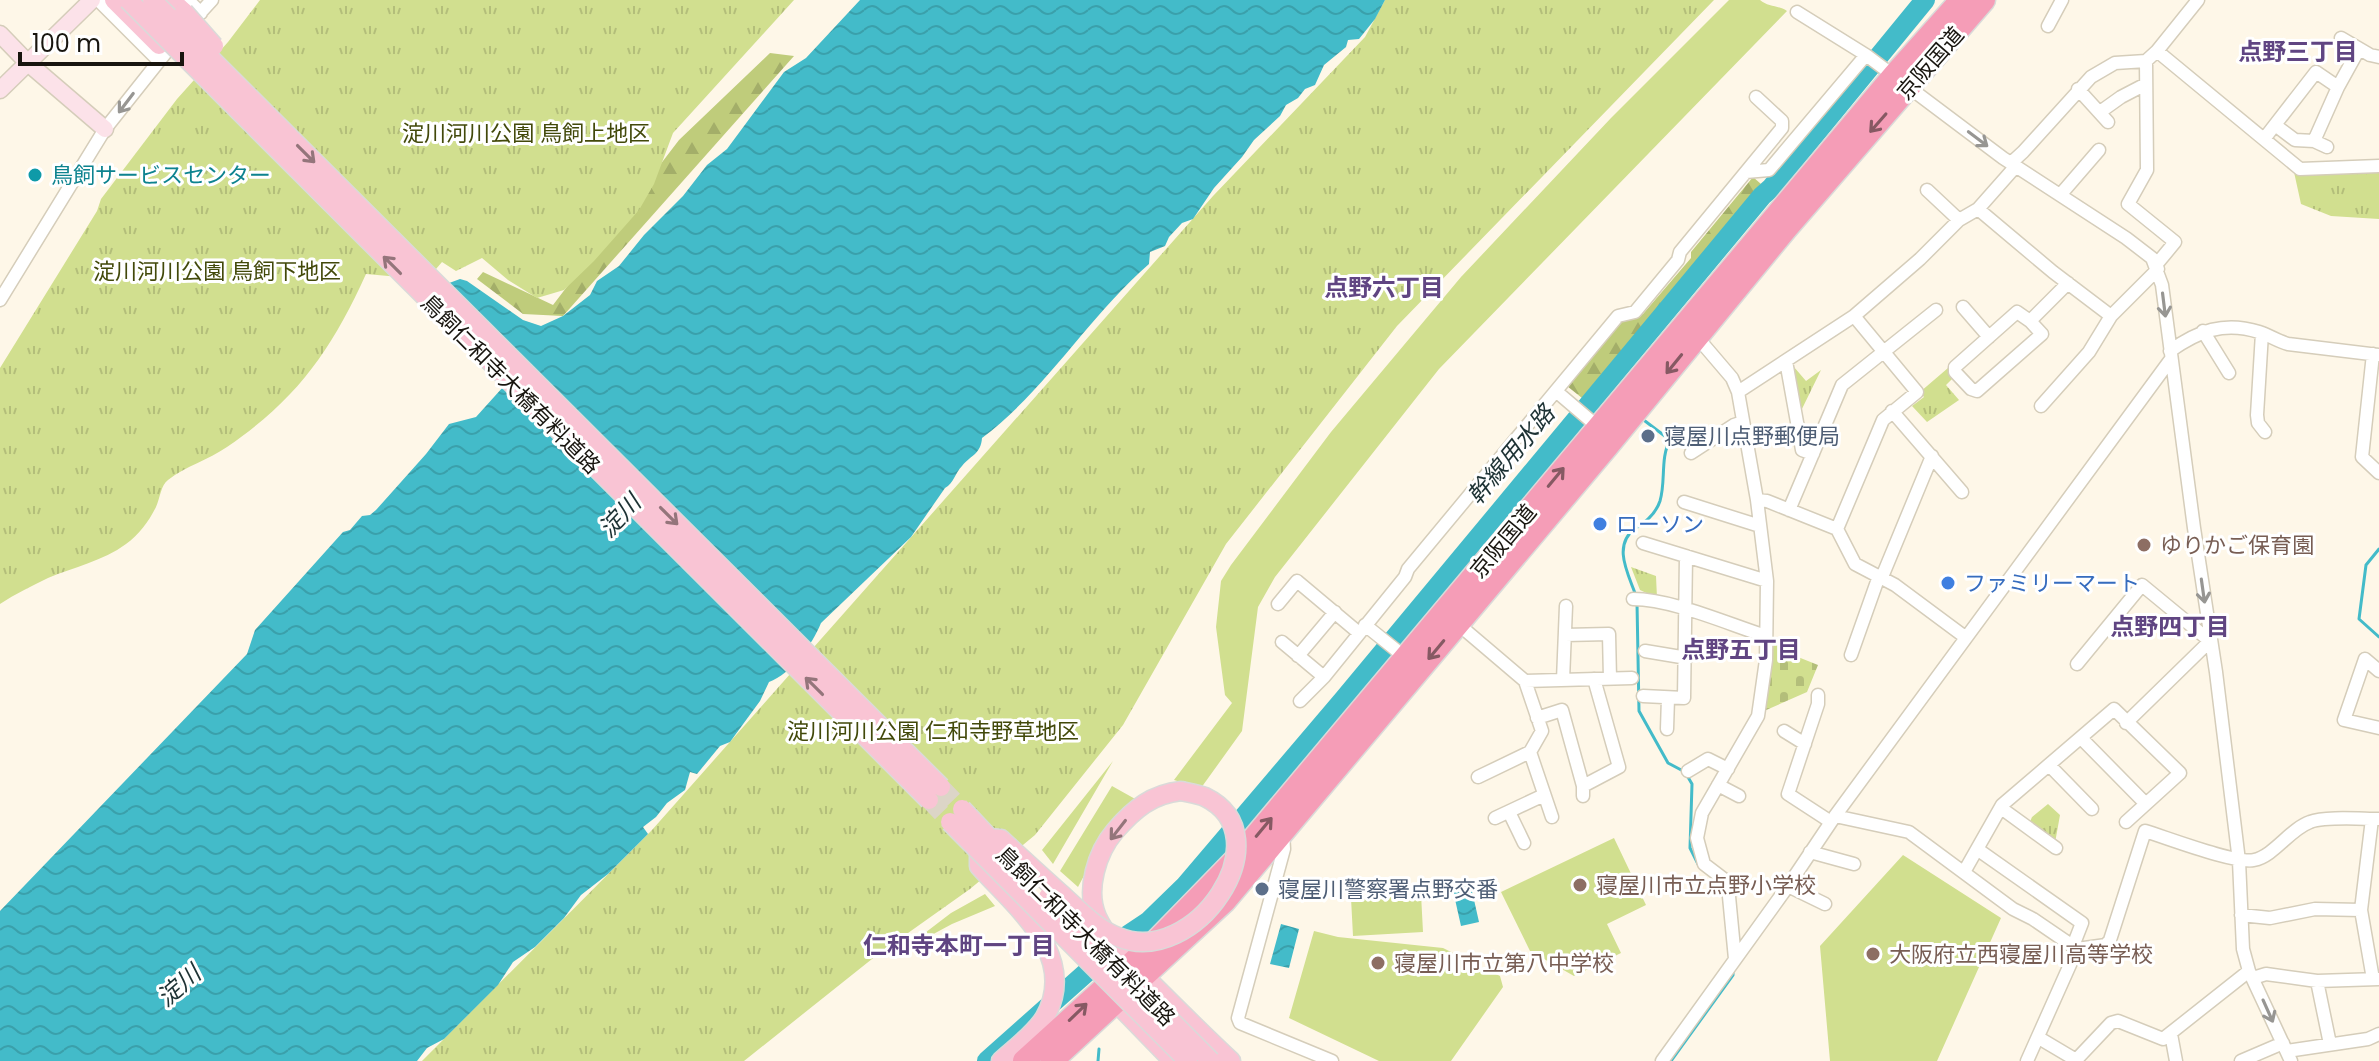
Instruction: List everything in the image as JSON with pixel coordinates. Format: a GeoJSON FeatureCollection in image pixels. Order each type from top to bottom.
{"type":"FeatureCollection","features":[{"type":"Feature","properties":{"kind":"highway","name":"京阪国道"},"geometry":{"type":"LineString","coordinates":[[1138,970],[1237,858],[1400,653],[1593,422],[1961,0]]}},
{"type":"Feature","properties":{"kind":"highway","name":"京阪国道"},"geometry":{"type":"LineString","coordinates":[[1024,1061],[1225,901],[1697,337],[1895,77],[1984,0]]}},
{"type":"Feature","properties":{"kind":"highway","name":"京阪国道"},"geometry":{"type":"LineString","coordinates":[[1052,1061],[1110,995]]}},
{"type":"Feature","properties":{"kind":"main road"},"geometry":{"type":"LineString","coordinates":[[114,0],[259,141],[278,139],[283,121],[171,0]]}},
{"type":"Feature","properties":{"kind":"main road","name":"鳥飼仁和寺大橋有料道路"},"geometry":{"type":"LineString","coordinates":[[128,0],[278,139],[935,794]]}},
{"type":"Feature","properties":{"kind":"main road","name":"鳥飼仁和寺大橋有料道路"},"geometry":{"type":"LineString","coordinates":[[152,0],[278,139]]}},
{"type":"Feature","properties":{"kind":"main road"},"geometry":{"type":"LineString","coordinates":[[1001,1061],[1044,1019],[1055,981],[1048,949],[1037,930],[979,866],[984,844],[1001,839],[1099,928],[1131,941],[1163,941],[1199,919],[1215,902],[1228,883],[1237,853],[1234,826],[1224,811],[1205,797],[1181,791],[1144,802],[1112,835],[1096,866],[1093,896],[1097,917],[1138,970],[1231,1061]]}},
{"type":"Feature","properties":{"kind":"main road","name":"鳥飼仁和寺大橋有料道路"},"geometry":{"type":"LineString","coordinates":[[956,816],[1211,1061]]}},
{"type":"Feature","properties":{"kind":"main road","name":"鳥飼仁和寺大橋有料道路"},"geometry":{"type":"LineString","coordinates":[[984,844],[1188,1061]]}},
{"type":"Feature","properties":{"kind":"main road"},"geometry":{"type":"LineString","coordinates":[[1110,995],[1173,1061]]}},
{"type":"Feature","properties":{"kind":"street"},"geometry":{"type":"LineString","coordinates":[[0,90],[95,0],[158,60]]}},
{"type":"Feature","properties":{"kind":"street"},"geometry":{"type":"LineString","coordinates":[[188,0],[201,13]]}},
{"type":"Feature","properties":{"kind":"street"},"geometry":{"type":"LineString","coordinates":[[0,300],[105,129],[158,60],[212,0]]}},
{"type":"Feature","properties":{"kind":"street"},"geometry":{"type":"LineString","coordinates":[[2048,26],[2062,0]]}},
{"type":"Feature","properties":{"kind":"street"},"geometry":{"type":"LineString","coordinates":[[1738,392],[1854,316],[1920,259],[1959,220],[1978,209],[2023,152],[2091,77],[2115,63],[2146,61],[2198,0]]}},
{"type":"Feature","properties":{"kind":"street"},"geometry":{"type":"LineString","coordinates":[[1797,12],[1868,56],[2013,164],[2126,238],[2152,258],[2157,267],[2216,672],[2239,861],[2243,949],[2251,975],[2287,1051]]}},
{"type":"Feature","properties":{"kind":"street"},"geometry":{"type":"LineString","coordinates":[[0,34],[28,63],[105,129]]}},
{"type":"Feature","properties":{"kind":"street"},"geometry":{"type":"LineString","coordinates":[[2341,38],[2379,57]]}},
{"type":"Feature","properties":{"kind":"street"},"geometry":{"type":"LineString","coordinates":[[2314,141],[2359,49]]}},
{"type":"Feature","properties":{"kind":"street"},"geometry":{"type":"LineString","coordinates":[[2157,51],[2300,169],[2379,166]]}},
{"type":"Feature","properties":{"kind":"street"},"geometry":{"type":"LineString","coordinates":[[1746,172],[1769,170],[1868,56]]}},
{"type":"Feature","properties":{"kind":"street"},"geometry":{"type":"LineString","coordinates":[[2041,406],[2089,352],[2111,316],[2157,267],[2175,242],[2128,204],[2147,170],[2146,61]]}},
{"type":"Feature","properties":{"kind":"street"},"geometry":{"type":"LineString","coordinates":[[2264,139],[2316,72],[2338,87]]}},
{"type":"Feature","properties":{"kind":"street"},"geometry":{"type":"LineString","coordinates":[[2078,89],[2104,117],[2121,97],[2146,84]]}},
{"type":"Feature","properties":{"kind":"street"},"geometry":{"type":"LineString","coordinates":[[1300,701],[1324,677],[1405,577],[1408,569],[1618,316],[1635,312],[1782,128],[1782,121],[1756,97]]}},
{"type":"Feature","properties":{"kind":"street"},"geometry":{"type":"LineString","coordinates":[[2275,125],[2295,140],[2314,141],[2327,147]]}},
{"type":"Feature","properties":{"kind":"street"},"geometry":{"type":"LineString","coordinates":[[2061,194],[2099,150]]}},
{"type":"Feature","properties":{"kind":"street"},"geometry":{"type":"LineString","coordinates":[[1927,190],[1959,220]]}},
{"type":"Feature","properties":{"kind":"street"},"geometry":{"type":"LineString","coordinates":[[1978,209],[2111,316]]}},
{"type":"Feature","properties":{"kind":"street"},"geometry":{"type":"LineString","coordinates":[[2030,321],[2068,283]]}},
{"type":"Feature","properties":{"kind":"street"},"geometry":{"type":"LineString","coordinates":[[1963,307],[1989,337]]}},
{"type":"Feature","properties":{"kind":"street"},"geometry":{"type":"LineString","coordinates":[[1789,510],[1842,385],[1936,310]]}},
{"type":"Feature","properties":{"kind":"street"},"geometry":{"type":"LineString","coordinates":[[2017,312],[2030,321],[2042,334],[1977,391],[1971,389],[1955,372],[1955,367],[2017,312]]}},
{"type":"Feature","properties":{"kind":"street"},"geometry":{"type":"LineString","coordinates":[[1837,529],[1883,420],[1917,392],[1854,316]]}},
{"type":"Feature","properties":{"kind":"street"},"geometry":{"type":"LineString","coordinates":[[1662,1061],[1833,819],[2170,355],[2203,331],[2234,328],[2262,333],[2288,344],[2376,355],[2362,457],[2379,473]]}},
{"type":"Feature","properties":{"kind":"street"},"geometry":{"type":"LineString","coordinates":[[2203,331],[2229,373]]}},
{"type":"Feature","properties":{"kind":"street"},"geometry":{"type":"LineString","coordinates":[[2262,333],[2257,415],[2258,423],[2265,432]]}},
{"type":"Feature","properties":{"kind":"street"},"geometry":{"type":"LineString","coordinates":[[1697,337],[1732,378],[1738,392],[1757,500],[1767,581],[1766,660],[1758,716],[1702,813],[1697,838],[1704,864],[1728,886],[1735,959]]}},
{"type":"Feature","properties":{"kind":"street"},"geometry":{"type":"LineString","coordinates":[[1786,361],[1802,450],[1813,454]]}},
{"type":"Feature","properties":{"kind":"street"},"geometry":{"type":"LineString","coordinates":[[1557,392],[1593,422]]}},
{"type":"Feature","properties":{"kind":"street"},"geometry":{"type":"LineString","coordinates":[[1892,411],[1962,492]]}},
{"type":"Feature","properties":{"kind":"street"},"geometry":{"type":"LineString","coordinates":[[1691,453],[1743,422]]}},
{"type":"Feature","properties":{"kind":"street"},"geometry":{"type":"LineString","coordinates":[[1851,655],[1880,577],[1932,456]]}},
{"type":"Feature","properties":{"kind":"street"},"geometry":{"type":"LineString","coordinates":[[1757,500],[1767,501],[1837,529],[1855,564],[1895,585],[1965,637]]}},
{"type":"Feature","properties":{"kind":"street"},"geometry":{"type":"LineString","coordinates":[[1684,502],[1760,526]]}},
{"type":"Feature","properties":{"kind":"street"},"geometry":{"type":"LineString","coordinates":[[1643,543],[1767,581]]}},
{"type":"Feature","properties":{"kind":"street"},"geometry":{"type":"LineString","coordinates":[[1643,696],[1684,698],[1687,658],[1686,556]]}},
{"type":"Feature","properties":{"kind":"street"},"geometry":{"type":"LineString","coordinates":[[1278,604],[1297,581],[1335,612],[1382,638],[1400,653]]}},
{"type":"Feature","properties":{"kind":"street"},"geometry":{"type":"LineString","coordinates":[[2077,664],[2142,585],[2210,641]]}},
{"type":"Feature","properties":{"kind":"street"},"geometry":{"type":"LineString","coordinates":[[1633,599],[1687,610],[1766,636]]}},
{"type":"Feature","properties":{"kind":"street"},"geometry":{"type":"LineString","coordinates":[[1563,680],[1566,606]]}},
{"type":"Feature","properties":{"kind":"street"},"geometry":{"type":"LineString","coordinates":[[1298,656],[1335,612]]}},
{"type":"Feature","properties":{"kind":"street"},"geometry":{"type":"LineString","coordinates":[[1458,624],[1525,681],[1542,731],[1530,752],[1478,777]]}},
{"type":"Feature","properties":{"kind":"street"},"geometry":{"type":"LineString","coordinates":[[1565,635],[1609,634],[1610,679]]}},
{"type":"Feature","properties":{"kind":"street"},"geometry":{"type":"LineString","coordinates":[[2126,723],[2210,641]]}},
{"type":"Feature","properties":{"kind":"street"},"geometry":{"type":"LineString","coordinates":[[1282,642],[1324,677]]}},
{"type":"Feature","properties":{"kind":"street"},"geometry":{"type":"LineString","coordinates":[[1645,651],[1687,658]]}},
{"type":"Feature","properties":{"kind":"street"},"geometry":{"type":"LineString","coordinates":[[2379,671],[2365,659],[2344,720],[2379,728]]}},
{"type":"Feature","properties":{"kind":"street"},"geometry":{"type":"LineString","coordinates":[[1525,681],[1632,678]]}},
{"type":"Feature","properties":{"kind":"street"},"geometry":{"type":"LineString","coordinates":[[1537,718],[1562,710],[1583,791],[1619,767],[1594,679]]}},
{"type":"Feature","properties":{"kind":"street"},"geometry":{"type":"LineString","coordinates":[[1818,695],[1818,704],[1788,794],[1833,819],[1909,832],[2013,909],[2075,947],[2106,945],[2110,940],[2145,831],[2239,861],[2256,860],[2267,855],[2310,822],[2375,819],[2361,910],[2376,979],[2317,981],[2280,975],[2251,975],[2163,1039],[2118,1021],[2111,1023],[2076,1060],[2039,1038]]}},
{"type":"Feature","properties":{"kind":"street"},"geometry":{"type":"LineString","coordinates":[[1667,729],[1668,698]]}},
{"type":"Feature","properties":{"kind":"street"},"geometry":{"type":"LineString","coordinates":[[1964,872],[2001,808],[2114,709],[2180,773],[2126,822]]}},
{"type":"Feature","properties":{"kind":"street"},"geometry":{"type":"LineString","coordinates":[[1784,731],[1805,744]]}},
{"type":"Feature","properties":{"kind":"street"},"geometry":{"type":"LineString","coordinates":[[2081,738],[2146,804]]}},
{"type":"Feature","properties":{"kind":"street"},"geometry":{"type":"LineString","coordinates":[[1530,752],[1552,817]]}},
{"type":"Feature","properties":{"kind":"street"},"geometry":{"type":"LineString","coordinates":[[1688,771],[1708,759],[1728,769]]}},
{"type":"Feature","properties":{"kind":"street"},"geometry":{"type":"LineString","coordinates":[[2049,765],[2092,809]]}},
{"type":"Feature","properties":{"kind":"street"},"geometry":{"type":"LineString","coordinates":[[1718,785],[1739,796]]}},
{"type":"Feature","properties":{"kind":"street"},"geometry":{"type":"LineString","coordinates":[[1495,818],[1544,795]]}},
{"type":"Feature","properties":{"kind":"street"},"geometry":{"type":"LineString","coordinates":[[2001,808],[2056,848]]}},
{"type":"Feature","properties":{"kind":"street"},"geometry":{"type":"LineString","coordinates":[[1509,812],[1524,843]]}},
{"type":"Feature","properties":{"kind":"street"},"geometry":{"type":"LineString","coordinates":[[1283,833],[1284,849],[1238,1018],[1240,1023],[1332,1061]]}},
{"type":"Feature","properties":{"kind":"street"},"geometry":{"type":"LineString","coordinates":[[1977,849],[2082,923],[2039,1038],[2027,1061]]}},
{"type":"Feature","properties":{"kind":"street"},"geometry":{"type":"LineString","coordinates":[[1810,852],[1854,864]]}},
{"type":"Feature","properties":{"kind":"street"},"geometry":{"type":"LineString","coordinates":[[1788,886],[1825,904]]}},
{"type":"Feature","properties":{"kind":"street"},"geometry":{"type":"LineString","coordinates":[[2033,919],[2045,897]]}},
{"type":"Feature","properties":{"kind":"street"},"geometry":{"type":"LineString","coordinates":[[2241,915],[2270,918],[2315,909],[2361,910]]}},
{"type":"Feature","properties":{"kind":"street"},"geometry":{"type":"LineString","coordinates":[[2365,934],[2379,931]]}},
{"type":"Feature","properties":{"kind":"street"},"geometry":{"type":"LineString","coordinates":[[2317,981],[2330,1044]]}},
{"type":"Feature","properties":{"kind":"street"},"geometry":{"type":"LineString","coordinates":[[2171,1034],[2176,1061]]}},
{"type":"Feature","properties":{"kind":"street"},"geometry":{"type":"LineString","coordinates":[[2241,1061],[2368,1039],[2379,1034]]}},
{"type":"Feature","properties":{"kind":"green space"},"geometry":{"type":"Polygon","coordinates":[[[260,0],[794,0],[673,133],[654,184],[639,210],[564,290],[537,298],[508,280],[482,258],[456,271],[442,262],[424,283],[411,278],[366,274],[325,350],[293,391],[252,429],[227,447],[168,480],[153,512],[135,536],[108,555],[48,578],[0,604],[0,368],[97,211],[101,199],[177,99],[228,42],[260,0]]]}},
{"type":"Feature","properties":{"kind":"green space","name":"淀川河川公園 仁和寺野草地区"},"geometry":{"type":"Polygon","coordinates":[[[1385,0],[1714,0],[1397,326],[1226,544],[1123,725],[1035,835],[970,889],[877,955],[744,1061],[422,1061],[652,830],[1213,196],[1365,37],[1385,0]]]}},
{"type":"Feature","properties":{"kind":"green space"},"geometry":{"type":"Polygon","coordinates":[[[1729,0],[1760,0],[1787,11],[1439,369],[1275,577],[1258,607],[1242,731],[1201,788],[1174,780],[1232,703],[1225,695],[1216,627],[1221,581],[1231,565],[1331,432],[1461,277],[1611,118],[1729,0]]]}},
{"type":"Feature","properties":{"kind":"green space"},"geometry":{"type":"Polygon","coordinates":[[[770,53],[794,56],[563,316],[523,314],[477,279],[483,272],[553,305],[679,140],[770,53]]]}},
{"type":"Feature","properties":{"kind":"green space"},"geometry":{"type":"Polygon","coordinates":[[[2294,172],[2379,173],[2379,219],[2331,216],[2301,204],[2294,172]]]}},
{"type":"Feature","properties":{"kind":"green space"},"geometry":{"type":"Polygon","coordinates":[[[1753,177],[1761,184],[1582,398],[1567,386],[1624,318],[1643,314],[1753,177]]]}},
{"type":"Feature","properties":{"kind":"green space"},"geometry":{"type":"Polygon","coordinates":[[[1794,367],[1806,381],[1821,370],[1799,415],[1794,367]]]}},
{"type":"Feature","properties":{"kind":"green space"},"geometry":{"type":"Polygon","coordinates":[[[1948,368],[1955,376],[1946,385],[1959,400],[1927,422],[1912,406],[1924,397],[1920,392],[1948,368]]]}},
{"type":"Feature","properties":{"kind":"green space"},"geometry":{"type":"Polygon","coordinates":[[[1631,567],[1656,576],[1657,598],[1640,590],[1631,567]]]}},
{"type":"Feature","properties":{"kind":"green space"},"geometry":{"type":"Polygon","coordinates":[[[1774,641],[1798,647],[1798,657],[1818,665],[1807,692],[1764,711],[1774,641]]]}},
{"type":"Feature","properties":{"kind":"green space"},"geometry":{"type":"Polygon","coordinates":[[[1113,761],[1053,864],[1042,850],[1113,761]]]}},
{"type":"Feature","properties":{"kind":"green space"},"geometry":{"type":"Polygon","coordinates":[[[1112,786],[1137,800],[1109,828],[1078,887],[1060,871],[1112,786]]]}},
{"type":"Feature","properties":{"kind":"green space"},"geometry":{"type":"Polygon","coordinates":[[[2048,804],[2060,815],[2055,843],[2029,824],[2032,817],[2048,804]]]}},
{"type":"Feature","properties":{"kind":"green space"},"geometry":{"type":"Polygon","coordinates":[[[1614,838],[1646,905],[1607,924],[1621,953],[1574,976],[1530,951],[1501,892],[1614,838]]]}},
{"type":"Feature","properties":{"kind":"green space","name":"大阪府立西寝屋川高等学校"},"geometry":{"type":"Polygon","coordinates":[[[1903,855],[2001,918],[1937,1061],[1830,1061],[1820,946],[1903,855]]]}},
{"type":"Feature","properties":{"kind":"green space"},"geometry":{"type":"Polygon","coordinates":[[[985,894],[995,906],[952,924],[900,952],[951,913],[985,894]]]}},
{"type":"Feature","properties":{"kind":"green space"},"geometry":{"type":"Polygon","coordinates":[[[1421,894],[1423,932],[1353,936],[1351,898],[1421,894]]]}},
{"type":"Feature","properties":{"kind":"green space"},"geometry":{"type":"Polygon","coordinates":[[[1314,931],[1338,937],[1443,948],[1500,976],[1503,987],[1451,1061],[1379,1061],[1289,1018],[1314,931]]]}},
{"type":"Feature","properties":{"kind":"water","name":"淀川"},"geometry":{"type":"Polygon","coordinates":[[[860,0],[1385,0],[1359,39],[1348,40],[1346,47],[1324,65],[1315,85],[1286,105],[1280,116],[1254,140],[1214,188],[1193,219],[1182,223],[1165,246],[1150,252],[1149,264],[1106,307],[1027,398],[982,438],[978,451],[945,488],[911,537],[821,623],[800,658],[769,682],[760,701],[730,742],[720,746],[697,774],[690,772],[685,790],[643,827],[648,834],[608,874],[581,895],[564,918],[535,947],[513,962],[498,985],[444,1039],[427,1048],[417,1061],[0,1061],[0,911],[247,654],[255,630],[343,532],[350,530],[362,516],[376,510],[449,424],[476,417],[513,376],[433,289],[460,279],[523,320],[541,326],[563,316],[590,295],[597,281],[619,266],[707,165],[727,149],[784,72],[806,58],[860,0]]]}},
{"type":"Feature","properties":{"kind":"water"},"geometry":{"type":"Polygon","coordinates":[[[1470,882],[1479,922],[1461,926],[1452,886],[1470,882]]]}},
{"type":"Feature","properties":{"kind":"water"},"geometry":{"type":"Polygon","coordinates":[[[1281,924],[1299,929],[1289,968],[1270,964],[1281,924]]]}},
{"type":"Feature","properties":{"kind":"waterway","name":"幹線用水路"},"geometry":{"type":"LineString","coordinates":[[1128,935],[1149,921],[1185,886],[1925,0]]}},
{"type":"Feature","properties":{"kind":"waterway","name":"幹線用水路"},"geometry":{"type":"LineString","coordinates":[[1601,388],[1608,393]]}},
{"type":"Feature","properties":{"kind":"waterway"},"geometry":{"type":"LineString","coordinates":[[1636,596],[1626,570],[1624,543],[1658,505],[1670,440],[1645,421]]}},
{"type":"Feature","properties":{"kind":"waterway","name":"幹線用水路"},"geometry":{"type":"LineString","coordinates":[[1573,422],[1577,431]]}},
{"type":"Feature","properties":{"kind":"waterway"},"geometry":{"type":"LineString","coordinates":[[2379,549],[2366,565],[2359,619],[2379,637]]}},
{"type":"Feature","properties":{"kind":"waterway"},"geometry":{"type":"LineString","coordinates":[[1637,603],[1639,711],[1668,763],[1685,772],[1692,784],[1690,848],[1698,864]]}},
{"type":"Feature","properties":{"kind":"waterway","name":"幹線用水路"},"geometry":{"type":"LineString","coordinates":[[987,1061],[1105,956]]}},
{"type":"Feature","properties":{"kind":"waterway"},"geometry":{"type":"LineString","coordinates":[[1671,1061],[1733,975],[1733,970]]}},
{"type":"Feature","properties":{"kind":"waterway"},"geometry":{"type":"LineString","coordinates":[[1098,1061],[1099,1049]]}},
{"type":"Feature","properties":{"kind":"tunnel"},"geometry":{"type":"LineString","coordinates":[[941,787],[962,809]]}},
{"type":"Feature","properties":{"kind":"tunnel"},"geometry":{"type":"LineString","coordinates":[[929,800],[950,822]]}},
{"type":"Feature","properties":{"kind":"place","name":"鳥飼サービスセンター"},"geometry":{"type":"Point","coordinates":[35,175]}},
{"type":"Feature","properties":{"kind":"place","name":"寝屋川点野郵便局"},"geometry":{"type":"Point","coordinates":[1648,436]}},
{"type":"Feature","properties":{"kind":"place","name":"ローソン"},"geometry":{"type":"Point","coordinates":[1600,524]}},
{"type":"Feature","properties":{"kind":"place","name":"ゆりかご保育園"},"geometry":{"type":"Point","coordinates":[2144,545]}},
{"type":"Feature","properties":{"kind":"place","name":"ファミリーマート"},"geometry":{"type":"Point","coordinates":[1948,583]}},
{"type":"Feature","properties":{"kind":"place","name":"寝屋川市立点野小学校"},"geometry":{"type":"Point","coordinates":[1580,885]}},
{"type":"Feature","properties":{"kind":"place","name":"寝屋川警察署点野交番"},"geometry":{"type":"Point","coordinates":[1262,889]}},
{"type":"Feature","properties":{"kind":"place","name":"大阪府立西寝屋川高等学校"},"geometry":{"type":"Point","coordinates":[1873,954]}},
{"type":"Feature","properties":{"kind":"place","name":"寝屋川市立第八中学校"},"geometry":{"type":"Point","coordinates":[1378,963]}},
{"type":"Feature","properties":{"kind":"district","name":"点野三丁目"},"geometry":{"type":"Point","coordinates":[2298,52]}},
{"type":"Feature","properties":{"kind":"district","name":"点野六丁目"},"geometry":{"type":"Point","coordinates":[1384,288]}},
{"type":"Feature","properties":{"kind":"district","name":"点野四丁目"},"geometry":{"type":"Point","coordinates":[2170,627]}},
{"type":"Feature","properties":{"kind":"district","name":"点野五丁目"},"geometry":{"type":"Point","coordinates":[1741,650]}},
{"type":"Feature","properties":{"kind":"district","name":"仁和寺本町一丁目"},"geometry":{"type":"Point","coordinates":[959,946]}},
{"type":"Feature","properties":{"kind":"park label","name":"淀川河川公園 鳥飼上地区"},"geometry":{"type":"Point","coordinates":[526,133]}},
{"type":"Feature","properties":{"kind":"park label","name":"淀川河川公園 鳥飼下地区"},"geometry":{"type":"Point","coordinates":[217,271]}}]}
